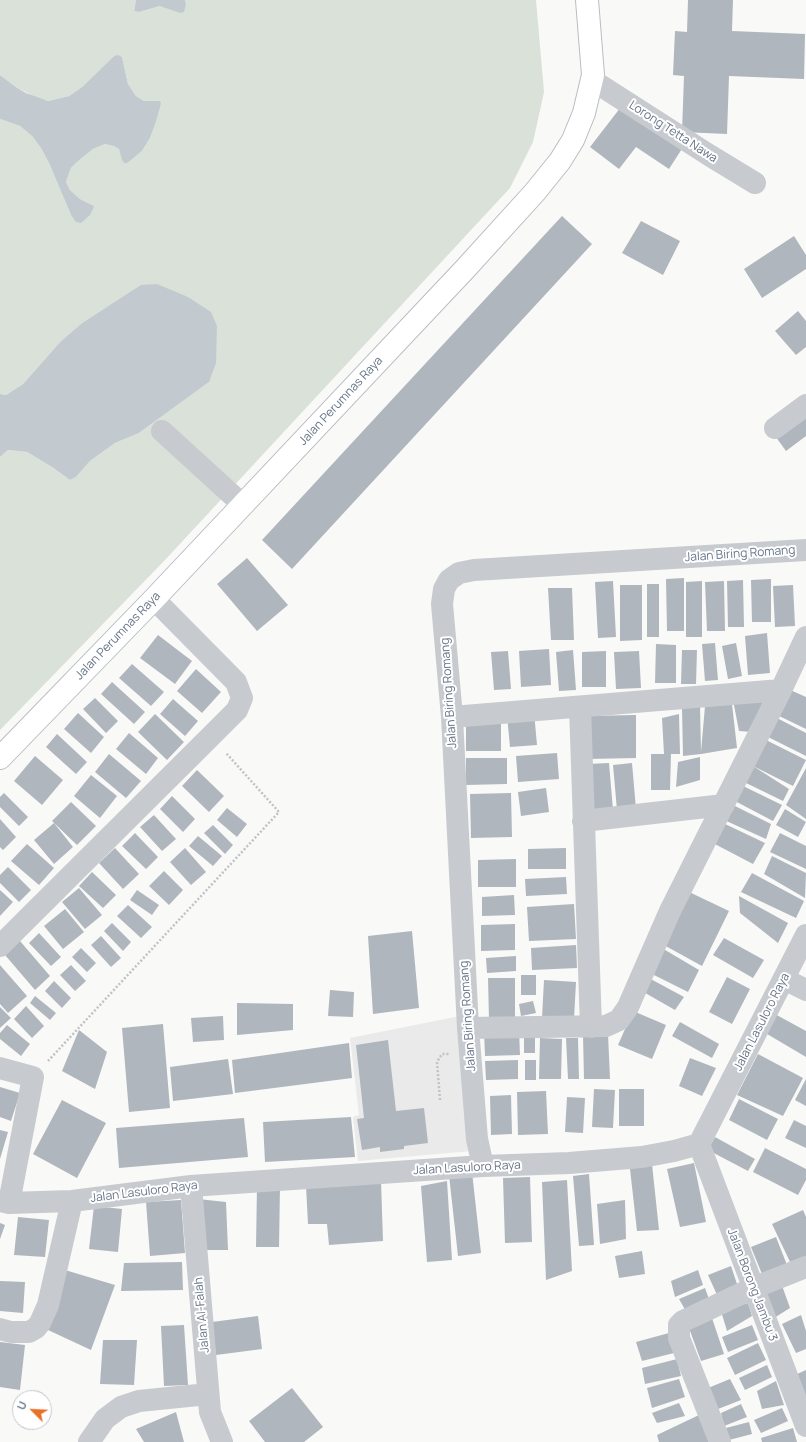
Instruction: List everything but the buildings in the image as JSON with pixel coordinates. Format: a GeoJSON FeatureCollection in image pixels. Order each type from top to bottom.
{"type":"FeatureCollection","features":[{"type":"Feature","properties":{"kind":"street","name":"Jalan Perumnas Raya"},"geometry":{"type":"LineString","coordinates":[[0,758],[154,599],[536,192],[573,140],[584,113],[593,75],[587,0]]}},
{"type":"Feature","properties":{"kind":"street","name":"Lorong Tetta Nawa"},"geometry":{"type":"LineString","coordinates":[[592,80],[708,155],[756,183]]}},
{"type":"Feature","properties":{"kind":"street"},"geometry":{"type":"LineString","coordinates":[[775,428],[806,405]]}},
{"type":"Feature","properties":{"kind":"street"},"geometry":{"type":"LineString","coordinates":[[162,431],[243,505]]}},
{"type":"Feature","properties":{"kind":"street","name":"Jalan Biring Romang"},"geometry":{"type":"LineString","coordinates":[[483,1166],[477,1139],[469,1052],[452,717],[442,604],[444,589],[449,580],[459,573],[474,570],[806,550]]}},
{"type":"Feature","properties":{"kind":"street"},"geometry":{"type":"LineString","coordinates":[[0,946],[237,710],[242,698],[236,682],[154,599]]}},
{"type":"Feature","properties":{"kind":"street"},"geometry":{"type":"LineString","coordinates":[[468,1028],[591,1027],[606,1026],[619,1020],[628,1007],[670,911],[724,805],[806,637]]}},
{"type":"Feature","properties":{"kind":"street"},"geometry":{"type":"LineString","coordinates":[[452,717],[781,690]]}},
{"type":"Feature","properties":{"kind":"street"},"geometry":{"type":"LineString","coordinates":[[580,707],[591,1027]]}},
{"type":"Feature","properties":{"kind":"street"},"geometry":{"type":"LineString","coordinates":[[583,821],[724,805]]}},
{"type":"Feature","properties":{"kind":"street","name":"Jalan Lasuloro Raya"},"geometry":{"type":"LineString","coordinates":[[5,1202],[72,1201],[191,1186],[483,1166],[569,1163],[642,1157],[674,1151],[699,1144],[806,935]]}},
{"type":"Feature","properties":{"kind":"street"},"geometry":{"type":"LineString","coordinates":[[784,979],[806,990]]}},
{"type":"Feature","properties":{"kind":"street"},"geometry":{"type":"LineString","coordinates":[[0,1068],[33,1077],[5,1202]]}},
{"type":"Feature","properties":{"kind":"street","name":"Jalan Borong Jambu 3"},"geometry":{"type":"LineString","coordinates":[[699,1144],[806,1426]]}},
{"type":"Feature","properties":{"kind":"street","name":"Jalan Al-Falah"},"geometry":{"type":"LineString","coordinates":[[191,1186],[210,1412],[222,1442]]}},
{"type":"Feature","properties":{"kind":"street"},"geometry":{"type":"LineString","coordinates":[[0,1329],[11,1332],[29,1332],[36,1328],[40,1323],[48,1306],[72,1201]]}},
{"type":"Feature","properties":{"kind":"street"},"geometry":{"type":"LineString","coordinates":[[720,1442],[679,1338],[679,1325],[692,1317],[753,1288],[806,1267]]}},
{"type":"Feature","properties":{"kind":"street"},"geometry":{"type":"LineString","coordinates":[[89,1442],[105,1419],[121,1407],[139,1401],[208,1394]]}},
{"type":"Feature","properties":{"kind":"path"},"geometry":{"type":"LineString","coordinates":[[33,1077],[279,812],[211,736]]}},
{"type":"Feature","properties":{"kind":"path"},"geometry":{"type":"LineString","coordinates":[[440,1100],[437,1062],[442,1054],[469,1052]]}},
{"type":"Feature","properties":{"kind":"shaded area"},"geometry":{"type":"Polygon","coordinates":[[[0,0],[136,0],[134,11],[139,12],[160,6],[186,4],[185,0],[536,0],[544,92],[533,142],[510,188],[165,560],[0,730],[0,457],[8,450],[27,452],[70,480],[76,477],[90,461],[115,443],[139,433],[209,382],[107,307],[82,323],[61,341],[23,384],[6,395],[0,394],[0,119],[20,126],[32,136],[41,148],[71,215],[94,206],[80,199],[70,190],[66,182],[71,168],[93,149],[105,144],[115,146],[119,149],[124,163],[142,151],[150,138],[161,104],[144,101],[136,96],[128,84],[122,57],[114,56],[82,87],[69,96],[48,101],[37,98],[16,87],[0,75],[0,0]]]}},
{"type":"Feature","properties":{"kind":"shaded area"},"geometry":{"type":"Polygon","coordinates":[[[136,0],[185,0],[186,4],[184,12],[180,13],[160,6],[139,12],[134,11],[136,0]]]}},
{"type":"Feature","properties":{"kind":"shaded area"},"geometry":{"type":"Polygon","coordinates":[[[118,55],[122,57],[128,84],[136,96],[144,101],[160,101],[161,104],[150,138],[142,151],[127,163],[124,163],[122,160],[119,149],[105,144],[93,149],[71,168],[66,182],[70,190],[80,199],[94,206],[90,215],[81,223],[76,222],[71,215],[41,148],[32,136],[20,126],[0,119],[0,75],[26,93],[48,101],[69,96],[82,87],[114,56],[118,55]]]}},
{"type":"Feature","properties":{"kind":"shaded area"},"geometry":{"type":"Polygon","coordinates":[[[157,284],[188,297],[211,312],[217,326],[216,363],[209,382],[139,433],[115,443],[90,461],[76,477],[70,480],[27,452],[8,450],[0,457],[0,394],[6,395],[23,384],[61,341],[82,323],[141,285],[157,284]]]}},
{"type":"Feature","properties":{"kind":"shaded area"},"geometry":{"type":"Polygon","coordinates":[[[460,1016],[472,1151],[358,1161],[353,1117],[359,1115],[350,1038],[460,1016]]]}}]}
